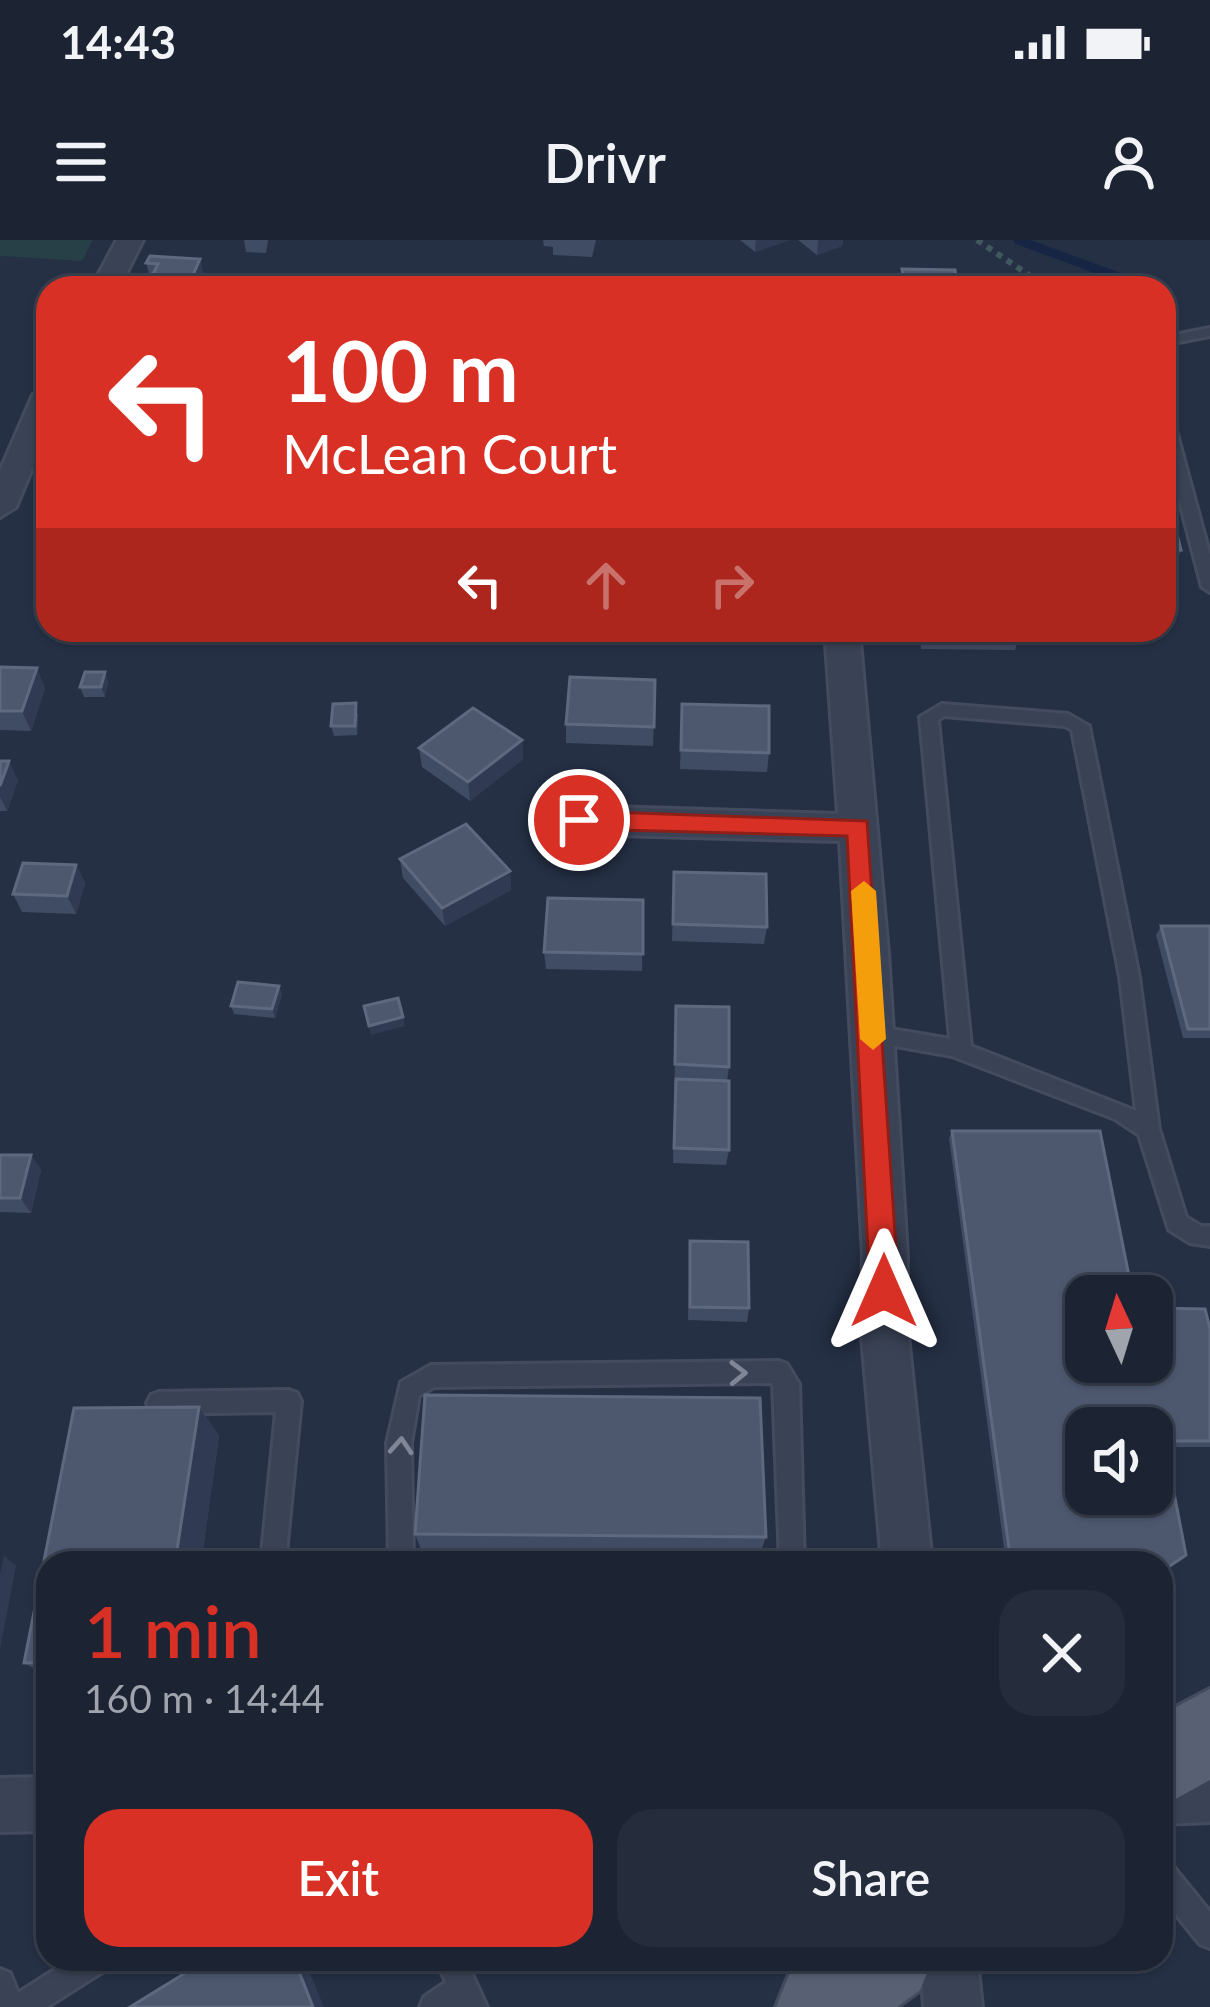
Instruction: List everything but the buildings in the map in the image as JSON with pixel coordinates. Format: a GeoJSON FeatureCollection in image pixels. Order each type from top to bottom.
{"type":"FeatureCollection","features":[{"type":"Feature","properties":{"kind":"main road"},"geometry":{"type":"LineString","coordinates":[[1173,1756],[1210,1730]]}},
{"type":"Feature","properties":{"kind":"main road"},"geometry":{"type":"LineString","coordinates":[[821,2007],[872,1971]]}},
{"type":"Feature","properties":{"kind":"street"},"geometry":{"type":"LineString","coordinates":[[111,276],[130,240]]}},
{"type":"Feature","properties":{"kind":"street"},"geometry":{"type":"LineString","coordinates":[[0,507],[26,430]]}},
{"type":"Feature","properties":{"kind":"street"},"geometry":{"type":"LineString","coordinates":[[843,642],[873,1034],[885,1255],[884,1326],[906,1551]]}},
{"type":"Feature","properties":{"kind":"street"},"geometry":{"type":"LineString","coordinates":[[579,820],[859,828]]}},
{"type":"Feature","properties":{"kind":"street"},"geometry":{"type":"LineString","coordinates":[[1173,1798],[1210,1796]]}},
{"type":"Feature","properties":{"kind":"street"},"geometry":{"type":"LineString","coordinates":[[0,1805],[36,1804]]}},
{"type":"Feature","properties":{"kind":"street"},"geometry":{"type":"LineString","coordinates":[[950,1971],[953,2007]]}},
{"type":"Feature","properties":{"kind":"lane"},"geometry":{"type":"LineString","coordinates":[[1176,339],[1210,332]]}},
{"type":"Feature","properties":{"kind":"lane"},"geometry":{"type":"LineString","coordinates":[[1176,458],[1210,587]]}},
{"type":"Feature","properties":{"kind":"lane"},"geometry":{"type":"LineString","coordinates":[[961,1051],[929,717],[942,710],[1068,720],[1080,726],[1107,852],[1142,1048],[1148,1129],[1177,1223],[1198,1236],[1210,1236]]}},
{"type":"Feature","properties":{"kind":"lane"},"geometry":{"type":"LineString","coordinates":[[873,1034],[961,1051],[1122,1113],[1148,1129]]}},
{"type":"Feature","properties":{"kind":"lane"},"geometry":{"type":"LineString","coordinates":[[401,1551],[399,1443],[409,1390],[431,1376],[778,1372],[788,1384],[792,1551]]}},
{"type":"Feature","properties":{"kind":"lane"},"geometry":{"type":"LineString","coordinates":[[160,1403],[289,1401],[274,1551]]}},
{"type":"Feature","properties":{"kind":"lane"},"geometry":{"type":"LineString","coordinates":[[1173,1889],[1210,1934]]}},
{"type":"Feature","properties":{"kind":"lane"},"geometry":{"type":"LineString","coordinates":[[21,2007],[78,1971]]}},
{"type":"Feature","properties":{"kind":"lane"},"geometry":{"type":"LineString","coordinates":[[0,1983],[8,2007]]}},
{"type":"Feature","properties":{"kind":"lane"},"geometry":{"type":"LineString","coordinates":[[434,2007],[468,1997]]}},
{"type":"Feature","properties":{"kind":"path"},"geometry":{"type":"LineString","coordinates":[[977,240],[1030,276]]}},
{"type":"Feature","properties":{"kind":"shaded area"},"geometry":{"type":"Polygon","coordinates":[[[0,240],[93,240],[82,261],[0,256],[0,240]]]}},
{"type":"Feature","properties":{"kind":"waterway"},"geometry":{"type":"LineString","coordinates":[[1018,240],[1116,276]]}},
{"type":"Feature","properties":{"kind":"slow traffic"},"geometry":{"type":"LineString","coordinates":[[864,891],[873,1039]]}},
{"type":"Feature","properties":{"kind":"route"},"geometry":{"type":"LineString","coordinates":[[579,820],[859,828],[884,1291]]}}]}
